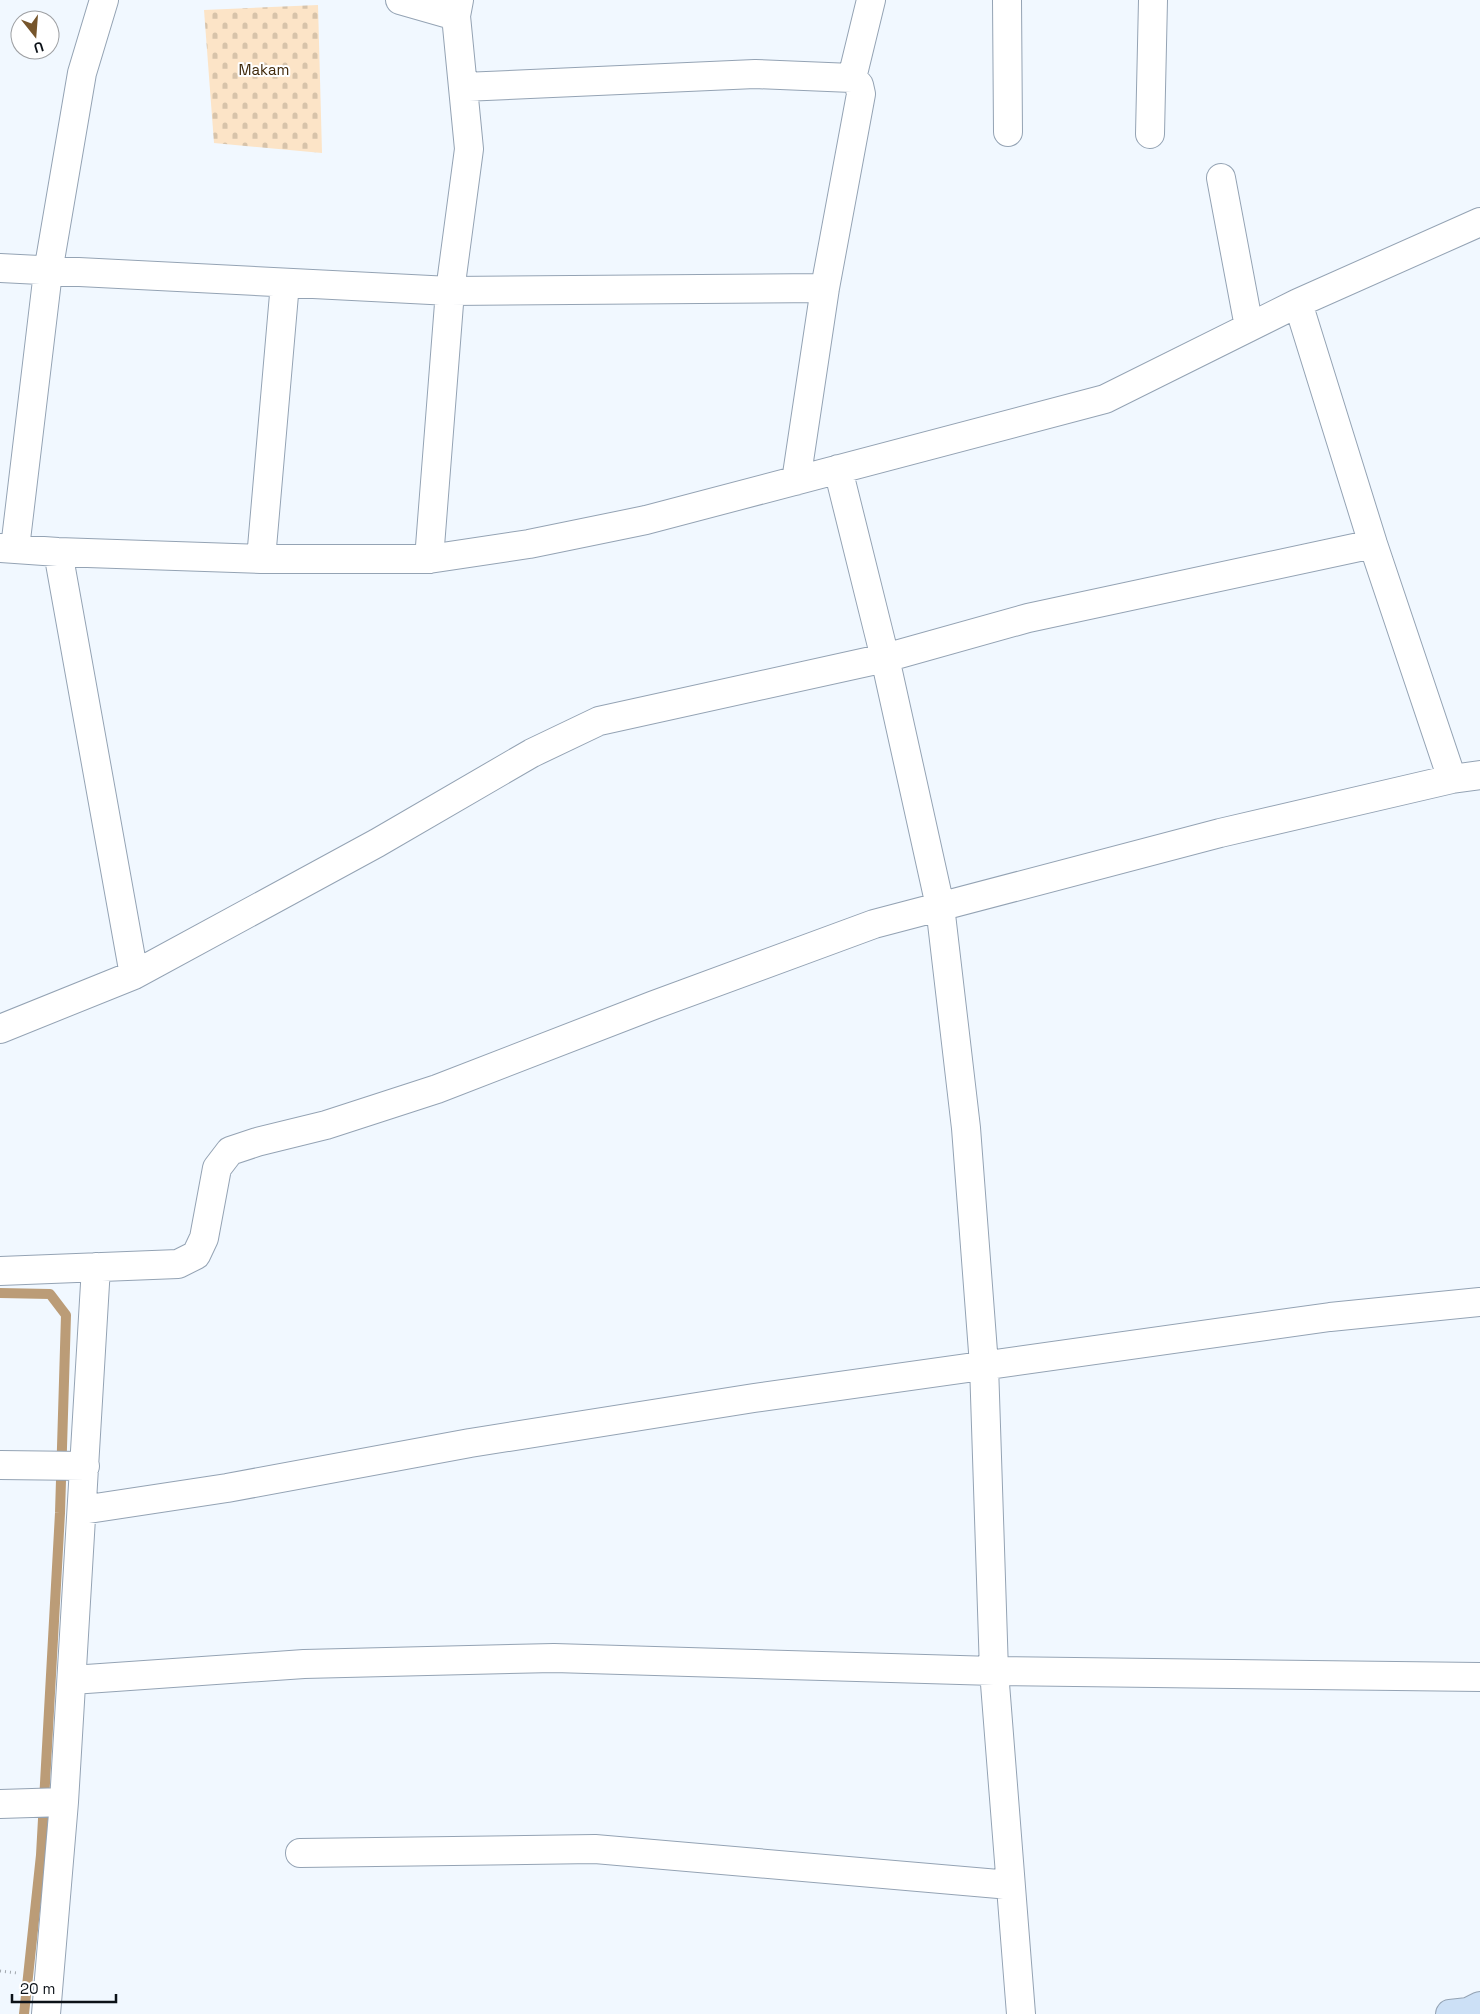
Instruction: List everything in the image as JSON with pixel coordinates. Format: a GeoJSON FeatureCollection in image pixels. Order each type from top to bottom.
{"type":"FeatureCollection","features":[{"type":"Feature","properties":{"kind":"street"},"geometry":{"type":"LineString","coordinates":[[104,0],[82,73],[48,272],[8,548],[58,552],[261,559],[429,559],[529,544],[636,522],[1105,399],[1298,303],[1480,222]]}},
{"type":"Feature","properties":{"kind":"street"},"geometry":{"type":"LineString","coordinates":[[400,0],[457,8],[469,150],[450,291],[429,559]]}},
{"type":"Feature","properties":{"kind":"street"},"geometry":{"type":"LineString","coordinates":[[852,78],[871,0]]}},
{"type":"Feature","properties":{"kind":"street"},"geometry":{"type":"LineString","coordinates":[[1007,0],[1008,132]]}},
{"type":"Feature","properties":{"kind":"street"},"geometry":{"type":"LineString","coordinates":[[1150,134],[1153,0]]}},
{"type":"Feature","properties":{"kind":"street"},"geometry":{"type":"LineString","coordinates":[[463,87],[755,74],[852,78],[859,85],[861,94],[825,288],[796,481]]}},
{"type":"Feature","properties":{"kind":"street"},"geometry":{"type":"LineString","coordinates":[[1221,178],[1249,327]]}},
{"type":"Feature","properties":{"kind":"street"},"geometry":{"type":"LineString","coordinates":[[0,268],[48,272],[450,291],[825,288]]}},
{"type":"Feature","properties":{"kind":"street"},"geometry":{"type":"LineString","coordinates":[[261,559],[285,283]]}},
{"type":"Feature","properties":{"kind":"street"},"geometry":{"type":"LineString","coordinates":[[1298,303],[1373,544],[1452,779]]}},
{"type":"Feature","properties":{"kind":"street"},"geometry":{"type":"LineString","coordinates":[[838,469],[885,658],[940,906],[966,1128],[984,1366],[994,1671],[1021,2014]]}},
{"type":"Feature","properties":{"kind":"street"},"geometry":{"type":"LineString","coordinates":[[0,1029],[134,976],[377,843],[532,754],[599,721],[885,658],[1028,618],[1373,544]]}},
{"type":"Feature","properties":{"kind":"street"},"geometry":{"type":"LineString","coordinates":[[58,552],[134,976]]}},
{"type":"Feature","properties":{"kind":"street"},"geometry":{"type":"LineString","coordinates":[[0,1271],[178,1264],[196,1255],[204,1238],[217,1168],[230,1151],[257,1142],[326,1125],[437,1089],[654,1005],[874,924],[1220,833],[1452,779],[1480,775]]}},
{"type":"Feature","properties":{"kind":"street"},"geometry":{"type":"LineString","coordinates":[[46,2014],[49,1802],[72,1680],[82,1510],[70,1465],[96,1267]]}},
{"type":"Feature","properties":{"kind":"street"},"geometry":{"type":"LineString","coordinates":[[82,1510],[227,1488],[470,1443],[754,1398],[1330,1317],[1480,1302]]}},
{"type":"Feature","properties":{"kind":"street"},"geometry":{"type":"LineString","coordinates":[[0,1465],[70,1465]]}},
{"type":"Feature","properties":{"kind":"street"},"geometry":{"type":"LineString","coordinates":[[72,1680],[304,1664],[554,1658],[994,1671],[1480,1677]]}},
{"type":"Feature","properties":{"kind":"street"},"geometry":{"type":"LineString","coordinates":[[0,1804],[49,1802]]}},
{"type":"Feature","properties":{"kind":"street"},"geometry":{"type":"LineString","coordinates":[[300,1853],[595,1849],[1010,1885]]}},
{"type":"Feature","properties":{"kind":"street"},"geometry":{"type":"LineString","coordinates":[[1450,2014],[1468,2012],[1480,2006]]}},
{"type":"Feature","properties":{"kind":"path"},"geometry":{"type":"LineString","coordinates":[[0,1971],[18,1973]]}},
{"type":"Feature","properties":{"kind":"green space","name":"Makam"},"geometry":{"type":"Polygon","coordinates":[[[318,5],[322,153],[214,143],[204,10],[318,5]]]}},
{"type":"Feature","properties":{"kind":"waterway"},"geometry":{"type":"LineString","coordinates":[[0,1293],[50,1294],[66,1315],[60,1513],[41,1855],[24,2014]]}}]}
